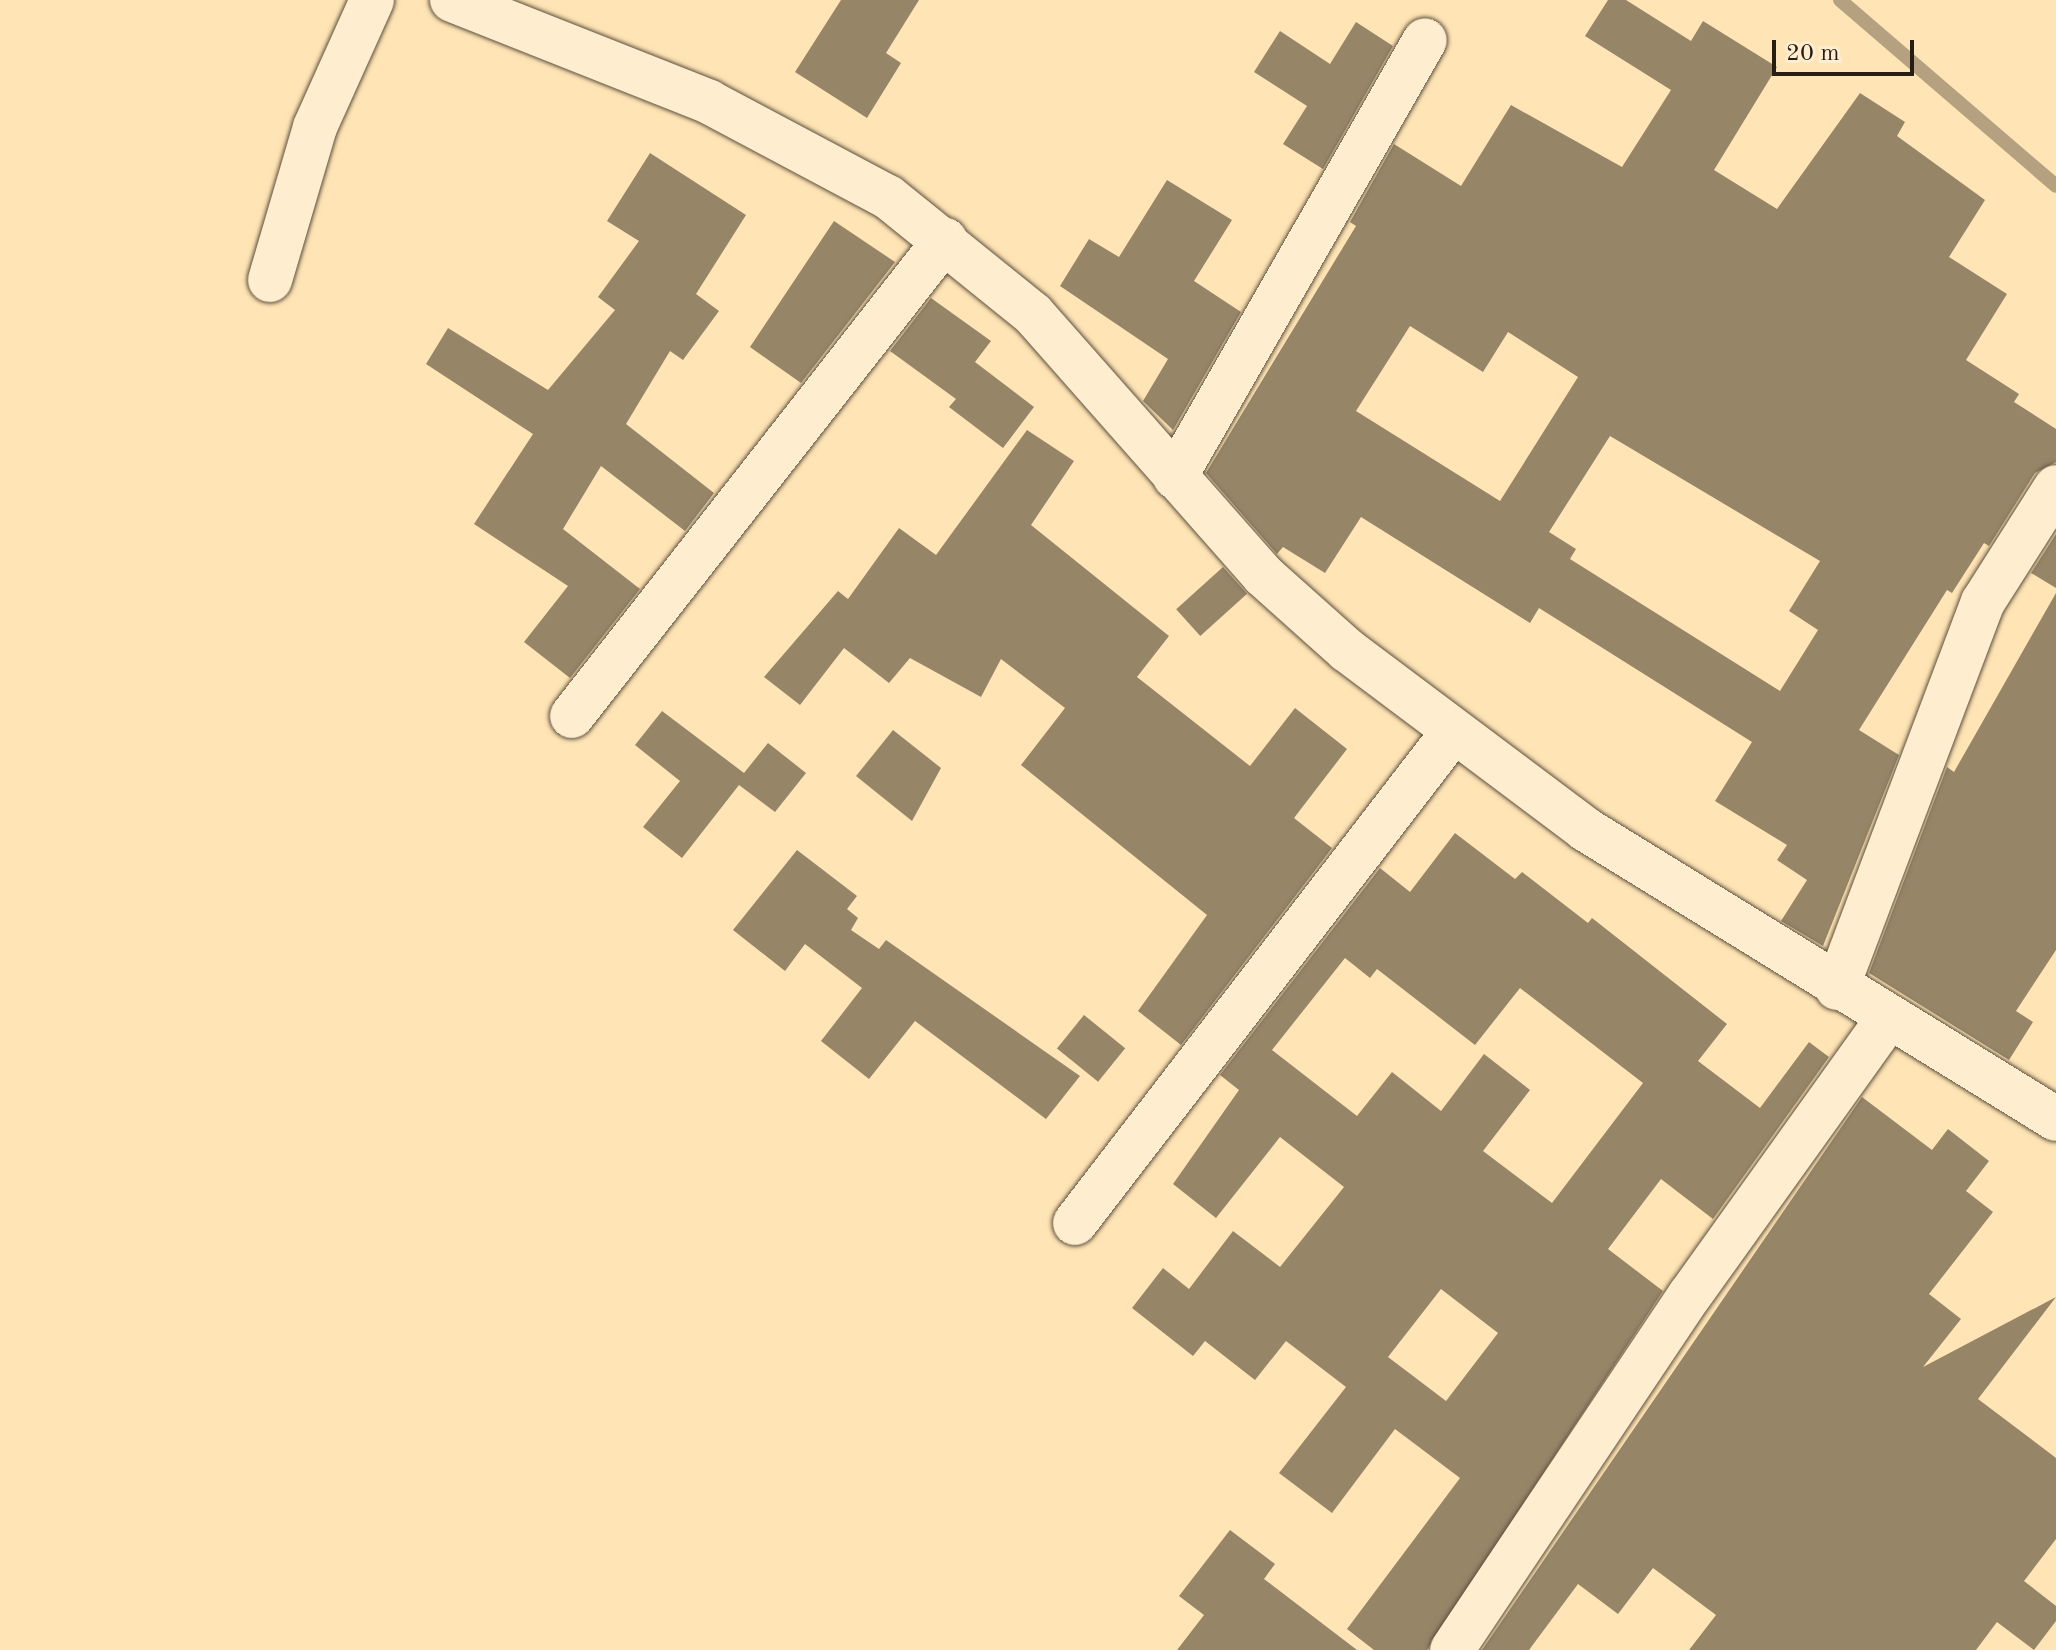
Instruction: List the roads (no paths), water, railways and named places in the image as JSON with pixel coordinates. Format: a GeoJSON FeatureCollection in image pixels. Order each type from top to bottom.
{"type":"FeatureCollection","features":[{"type":"Feature","properties":{"kind":"street"},"geometry":{"type":"LineString","coordinates":[[270,280],[315,127],[372,0]]}},
{"type":"Feature","properties":{"kind":"street"},"geometry":{"type":"LineString","coordinates":[[452,0],[765,129],[888,197],[1033,314],[1263,575],[1453,732],[1585,829],[1837,988],[2056,1119]]}},
{"type":"Feature","properties":{"kind":"street"},"geometry":{"type":"LineString","coordinates":[[1175,477],[1425,40]]}},
{"type":"Feature","properties":{"kind":"street"},"geometry":{"type":"LineString","coordinates":[[572,716],[945,240]]}},
{"type":"Feature","properties":{"kind":"street"},"geometry":{"type":"LineString","coordinates":[[1837,988],[1983,602],[2056,487]]}},
{"type":"Feature","properties":{"kind":"street"},"geometry":{"type":"LineString","coordinates":[[1075,1223],[1453,732]]}},
{"type":"Feature","properties":{"kind":"street"},"geometry":{"type":"LineString","coordinates":[[1452,1650],[1690,1295],[1888,1018]]}},
{"type":"Feature","properties":{"kind":"waterway"},"geometry":{"type":"LineString","coordinates":[[1840,0],[2056,186]]}}]}
